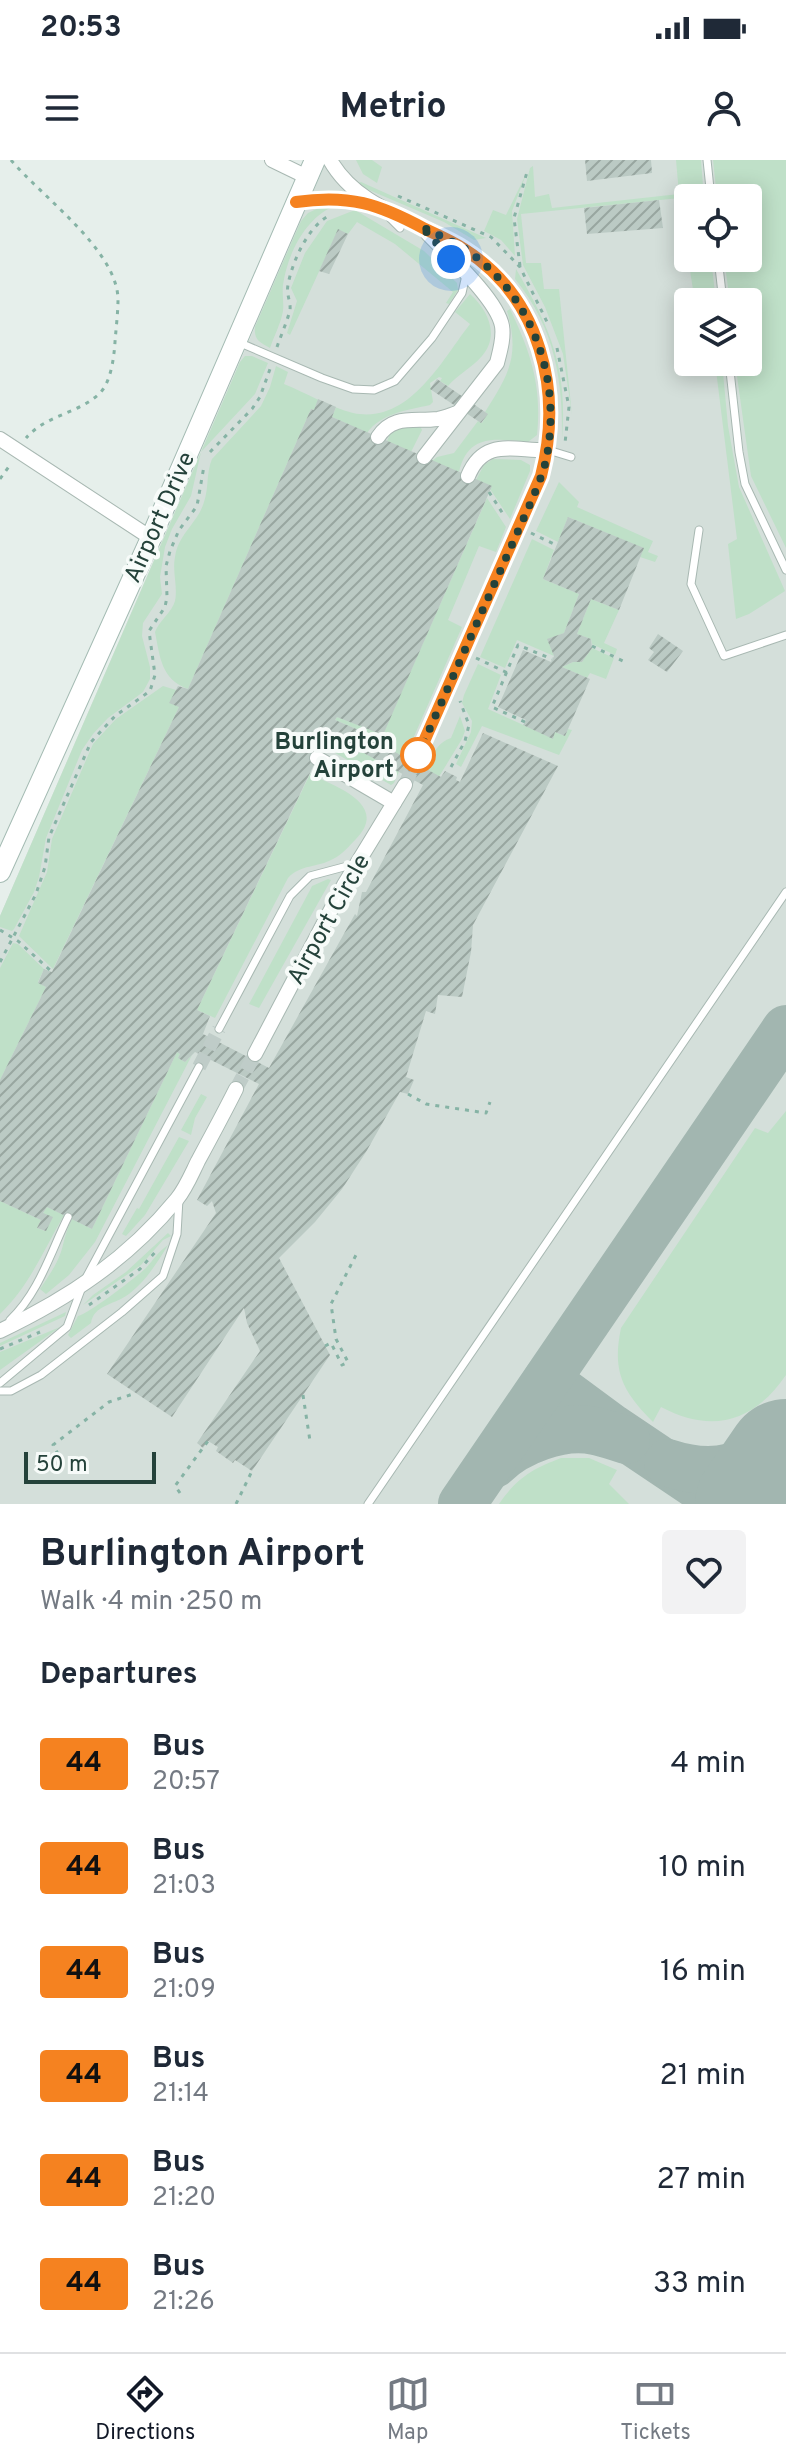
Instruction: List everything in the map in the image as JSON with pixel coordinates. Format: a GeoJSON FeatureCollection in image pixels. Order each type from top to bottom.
{"type":"FeatureCollection","features":[{"type":"Feature","properties":{"kind":"main road","name":"Airport Drive"},"geometry":{"type":"LineString","coordinates":[[0,872],[151,538],[311,168]]}},
{"type":"Feature","properties":{"kind":"street"},"geometry":{"type":"LineString","coordinates":[[272,160],[311,168]]}},
{"type":"Feature","properties":{"kind":"street"},"geometry":{"type":"LineString","coordinates":[[330,160],[355,192],[378,207]]}},
{"type":"Feature","properties":{"kind":"street"},"geometry":{"type":"LineString","coordinates":[[296,202],[354,200],[421,226],[464,249],[487,267],[514,297],[535,330],[550,393],[548,450],[541,476],[418,755]]}},
{"type":"Feature","properties":{"kind":"street"},"geometry":{"type":"LineString","coordinates":[[421,226],[497,311],[502,327],[497,363],[424,457]]}},
{"type":"Feature","properties":{"kind":"street"},"geometry":{"type":"LineString","coordinates":[[378,437],[390,424],[403,419],[440,419],[459,412]]}},
{"type":"Feature","properties":{"kind":"street"},"geometry":{"type":"LineString","coordinates":[[0,439],[151,538]]}},
{"type":"Feature","properties":{"kind":"street"},"geometry":{"type":"LineString","coordinates":[[468,476],[481,454],[494,449],[548,450]]}},
{"type":"Feature","properties":{"kind":"street"},"geometry":{"type":"LineString","coordinates":[[317,758],[394,803]]}},
{"type":"Feature","properties":{"kind":"street","name":"Airport Circle"},"geometry":{"type":"LineString","coordinates":[[255,1054],[358,863],[405,785]]}},
{"type":"Feature","properties":{"kind":"street"},"geometry":{"type":"LineString","coordinates":[[0,1330],[39,1312],[82,1286],[129,1250],[179,1197],[236,1089]]}},
{"type":"Feature","properties":{"kind":"lane"},"geometry":{"type":"LineString","coordinates":[[707,160],[710,184]]}},
{"type":"Feature","properties":{"kind":"lane"},"geometry":{"type":"LineString","coordinates":[[378,207],[400,228]]}},
{"type":"Feature","properties":{"kind":"lane"},"geometry":{"type":"LineString","coordinates":[[236,342],[353,389],[374,390],[395,381],[432,338],[462,293],[466,275]]}},
{"type":"Feature","properties":{"kind":"lane"},"geometry":{"type":"LineString","coordinates":[[731,376],[745,484],[786,570]]}},
{"type":"Feature","properties":{"kind":"lane"},"geometry":{"type":"LineString","coordinates":[[548,450],[571,457]]}},
{"type":"Feature","properties":{"kind":"lane"},"geometry":{"type":"LineString","coordinates":[[699,530],[691,584],[724,656],[786,635]]}},
{"type":"Feature","properties":{"kind":"lane"},"geometry":{"type":"LineString","coordinates":[[219,1029],[290,896],[310,876],[358,863]]}},
{"type":"Feature","properties":{"kind":"lane"},"geometry":{"type":"LineString","coordinates":[[368,1504],[786,892]]}},
{"type":"Feature","properties":{"kind":"lane"},"geometry":{"type":"LineString","coordinates":[[0,1383],[67,1327],[82,1286],[199,1067]]}},
{"type":"Feature","properties":{"kind":"lane"},"geometry":{"type":"LineString","coordinates":[[0,1391],[11,1391],[41,1375],[163,1276],[177,1234],[179,1197]]}},
{"type":"Feature","properties":{"kind":"lane"},"geometry":{"type":"LineString","coordinates":[[0,1330],[21,1310],[38,1282],[68,1217]]}},
{"type":"Feature","properties":{"kind":"path"},"geometry":{"type":"LineString","coordinates":[[0,479],[27,437],[38,426],[81,406],[102,392],[115,350],[118,296],[109,265],[87,237],[11,160]]}},
{"type":"Feature","properties":{"kind":"path"},"geometry":{"type":"LineString","coordinates":[[520,267],[514,218],[527,172]]}},
{"type":"Feature","properties":{"kind":"path"},"geometry":{"type":"LineString","coordinates":[[276,350],[291,307],[287,286],[295,260],[323,219],[331,214]]}},
{"type":"Feature","properties":{"kind":"path"},"geometry":{"type":"LineString","coordinates":[[0,962],[36,894],[45,867],[49,837],[91,742],[115,716],[150,691],[155,675],[149,631],[165,607],[166,566],[170,551],[179,530],[197,506],[207,456],[252,409],[260,397],[271,365]]}},
{"type":"Feature","properties":{"kind":"path"},"geometry":{"type":"LineString","coordinates":[[531,534],[556,545]]}},
{"type":"Feature","properties":{"kind":"path"},"geometry":{"type":"LineString","coordinates":[[525,722],[492,707],[506,672],[518,645],[552,659]]}},
{"type":"Feature","properties":{"kind":"path"},"geometry":{"type":"LineString","coordinates":[[592,646],[625,662]]}},
{"type":"Feature","properties":{"kind":"path"},"geometry":{"type":"LineString","coordinates":[[476,658],[512,675]]}},
{"type":"Feature","properties":{"kind":"path"},"geometry":{"type":"LineString","coordinates":[[0,930],[52,972]]}},
{"type":"Feature","properties":{"kind":"path"},"geometry":{"type":"LineString","coordinates":[[408,1094],[426,1104],[486,1113],[490,1102]]}},
{"type":"Feature","properties":{"kind":"path"},"geometry":{"type":"LineString","coordinates":[[325,1346],[331,1343],[342,1365],[348,1362],[336,1339],[331,1304],[356,1255]]}},
{"type":"Feature","properties":{"kind":"path"},"geometry":{"type":"LineString","coordinates":[[63,1463],[53,1445],[109,1402],[136,1393]]}},
{"type":"Feature","properties":{"kind":"path"},"geometry":{"type":"LineString","coordinates":[[303,1395],[310,1441]]}},
{"type":"Feature","properties":{"kind":"path"},"geometry":{"type":"LineString","coordinates":[[180,1493],[175,1486],[208,1441]]}},
{"type":"Feature","properties":{"kind":"path"},"geometry":{"type":"LineString","coordinates":[[236,1504],[252,1471]]}},
{"type":"Feature","properties":{"kind":"shaded area"},"geometry":{"type":"Polygon","coordinates":[[[327,160],[786,160],[786,1504],[0,1504],[0,916],[327,160]]]}},
{"type":"Feature","properties":{"kind":"green space"},"geometry":{"type":"Polygon","coordinates":[[[356,160],[372,160],[382,167],[377,183],[363,174],[356,160]]]}},
{"type":"Feature","properties":{"kind":"green space"},"geometry":{"type":"Polygon","coordinates":[[[676,160],[701,160],[703,184],[678,184],[676,160]]]}},
{"type":"Feature","properties":{"kind":"green space"},"geometry":{"type":"Polygon","coordinates":[[[713,160],[786,160],[786,548],[751,476],[737,376],[762,376],[762,288],[728,288],[726,272],[762,272],[762,184],[716,184],[713,160]]]}},
{"type":"Feature","properties":{"kind":"green space"},"geometry":{"type":"Polygon","coordinates":[[[533,166],[535,197],[549,194],[552,208],[674,195],[674,199],[521,214],[526,263],[541,263],[544,289],[559,289],[572,415],[563,354],[545,307],[523,265],[517,219],[533,166]]]}},
{"type":"Feature","properties":{"kind":"green space"},"geometry":{"type":"Polygon","coordinates":[[[527,172],[512,211],[515,256],[501,240],[484,231],[493,210],[506,215],[527,172]]]}},
{"type":"Feature","properties":{"kind":"green space"},"geometry":{"type":"Polygon","coordinates":[[[361,182],[486,238],[474,240],[444,222],[355,184],[361,182]]]}},
{"type":"Feature","properties":{"kind":"green space"},"geometry":{"type":"Polygon","coordinates":[[[323,206],[332,207],[305,230],[288,262],[283,285],[282,316],[270,348],[258,340],[255,327],[301,221],[308,213],[323,206]]]}},
{"type":"Feature","properties":{"kind":"green space"},"geometry":{"type":"Polygon","coordinates":[[[355,210],[424,251],[457,283],[458,290],[449,304],[446,303],[453,292],[395,244],[357,222],[348,234],[338,230],[290,335],[287,333],[297,301],[291,288],[305,253],[327,221],[355,210]]]}},
{"type":"Feature","properties":{"kind":"green space"},"geometry":{"type":"Polygon","coordinates":[[[516,269],[539,311],[554,350],[562,392],[562,440],[561,396],[554,355],[539,316],[515,279],[516,269]]]}},
{"type":"Feature","properties":{"kind":"green space"},"geometry":{"type":"Polygon","coordinates":[[[690,272],[713,272],[714,288],[693,288],[690,272]]]}},
{"type":"Feature","properties":{"kind":"green space"},"geometry":{"type":"Polygon","coordinates":[[[470,294],[482,307],[491,331],[487,348],[448,386],[439,377],[430,383],[433,402],[430,405],[387,417],[367,433],[332,417],[336,407],[353,413],[373,414],[407,400],[435,371],[470,324],[455,312],[470,294]]]}},
{"type":"Feature","properties":{"kind":"green space"},"geometry":{"type":"Polygon","coordinates":[[[510,309],[533,370],[538,401],[537,435],[528,442],[494,440],[476,445],[463,459],[459,472],[432,461],[454,453],[487,414],[485,412],[510,364],[512,340],[507,311],[510,309]]]}},
{"type":"Feature","properties":{"kind":"green space"},"geometry":{"type":"Polygon","coordinates":[[[245,356],[252,356],[268,363],[255,394],[201,452],[240,362],[245,356]]]}},
{"type":"Feature","properties":{"kind":"green space"},"geometry":{"type":"Polygon","coordinates":[[[276,366],[288,372],[284,384],[325,403],[318,400],[314,410],[311,409],[188,689],[179,685],[163,666],[155,632],[175,601],[174,562],[177,549],[206,497],[212,459],[261,406],[276,366]]]}},
{"type":"Feature","properties":{"kind":"green space"},"geometry":{"type":"Polygon","coordinates":[[[717,376],[723,376],[739,487],[785,591],[736,619],[728,544],[737,539],[717,376]]]}},
{"type":"Feature","properties":{"kind":"green space"},"geometry":{"type":"Polygon","coordinates":[[[405,426],[420,426],[422,430],[411,452],[387,441],[390,434],[405,426]]]}},
{"type":"Feature","properties":{"kind":"green space"},"geometry":{"type":"Polygon","coordinates":[[[201,452],[191,496],[165,547],[160,577],[162,594],[143,623],[142,636],[150,679],[143,692],[108,718],[82,750],[46,838],[34,892],[14,929],[0,927],[0,916],[201,452]]]}},
{"type":"Feature","properties":{"kind":"green space"},"geometry":{"type":"Polygon","coordinates":[[[493,459],[521,460],[530,465],[510,519],[490,489],[476,480],[484,465],[493,459]]]}},
{"type":"Feature","properties":{"kind":"green space"},"geometry":{"type":"Polygon","coordinates":[[[559,482],[579,502],[577,507],[653,541],[648,552],[658,556],[655,562],[640,557],[643,548],[568,517],[558,542],[536,531],[559,482]]]}},
{"type":"Feature","properties":{"kind":"green space"},"geometry":{"type":"Polygon","coordinates":[[[487,498],[506,527],[496,552],[479,546],[448,620],[462,627],[412,741],[408,739],[396,764],[401,767],[391,785],[323,746],[330,731],[353,754],[358,754],[355,741],[361,731],[335,720],[337,717],[383,734],[487,498]]]}},
{"type":"Feature","properties":{"kind":"green space"},"geometry":{"type":"Polygon","coordinates":[[[532,539],[554,550],[543,579],[579,594],[564,633],[548,639],[554,656],[517,640],[505,668],[480,657],[532,539]]]}},
{"type":"Feature","properties":{"kind":"green space"},"geometry":{"type":"Polygon","coordinates":[[[591,599],[619,610],[604,643],[617,649],[615,655],[577,634],[591,599]]]}},
{"type":"Feature","properties":{"kind":"green space"},"geometry":{"type":"Polygon","coordinates":[[[592,648],[614,658],[606,679],[590,673],[587,678],[562,667],[582,662],[592,648]]]}},
{"type":"Feature","properties":{"kind":"green space"},"geometry":{"type":"Polygon","coordinates":[[[478,664],[501,675],[488,709],[552,738],[555,732],[565,736],[568,729],[572,730],[559,755],[482,726],[461,767],[456,764],[471,732],[472,721],[462,703],[478,664]]]}},
{"type":"Feature","properties":{"kind":"green space"},"geometry":{"type":"Polygon","coordinates":[[[163,686],[176,690],[179,707],[53,969],[19,936],[47,872],[52,839],[93,744],[116,719],[163,686]]]}},
{"type":"Feature","properties":{"kind":"green space"},"geometry":{"type":"Polygon","coordinates":[[[460,716],[465,731],[437,780],[425,773],[437,748],[451,738],[460,716]]]}},
{"type":"Feature","properties":{"kind":"green space"},"geometry":{"type":"Polygon","coordinates":[[[310,774],[355,798],[367,816],[365,827],[336,857],[298,870],[288,878],[215,1018],[197,1010],[310,774]]]}},
{"type":"Feature","properties":{"kind":"green space"},"geometry":{"type":"Polygon","coordinates":[[[331,880],[259,1008],[249,1004],[312,886],[331,880]]]}},
{"type":"Feature","properties":{"kind":"green space"},"geometry":{"type":"Polygon","coordinates":[[[13,943],[18,944],[44,969],[38,982],[46,987],[0,1080],[0,968],[13,943]]]}},
{"type":"Feature","properties":{"kind":"green space"},"geometry":{"type":"Polygon","coordinates":[[[177,1052],[180,1054],[178,1058],[185,1062],[192,1055],[95,1242],[69,1275],[46,1294],[40,1289],[59,1257],[72,1219],[92,1229],[177,1052]]]}},
{"type":"Feature","properties":{"kind":"green space"},"geometry":{"type":"Polygon","coordinates":[[[201,1094],[207,1097],[195,1118],[191,1135],[181,1130],[201,1094]]]}},
{"type":"Feature","properties":{"kind":"green space"},"geometry":{"type":"Polygon","coordinates":[[[786,1111],[786,1375],[760,1404],[731,1419],[698,1420],[661,1407],[653,1422],[622,1380],[618,1356],[621,1328],[755,1128],[768,1133],[786,1111]]]}},
{"type":"Feature","properties":{"kind":"green space"},"geometry":{"type":"Polygon","coordinates":[[[179,1137],[189,1141],[145,1215],[126,1236],[122,1234],[139,1209],[179,1137]]]}},
{"type":"Feature","properties":{"kind":"green space"},"geometry":{"type":"Polygon","coordinates":[[[0,1201],[41,1220],[37,1228],[45,1231],[43,1213],[47,1207],[64,1215],[28,1279],[0,1314],[0,1201]]]}},
{"type":"Feature","properties":{"kind":"green space"},"geometry":{"type":"Polygon","coordinates":[[[168,1233],[171,1236],[163,1240],[141,1265],[83,1305],[126,1272],[168,1233]]]}},
{"type":"Feature","properties":{"kind":"green space"},"geometry":{"type":"Polygon","coordinates":[[[168,1245],[139,1286],[96,1312],[91,1323],[71,1338],[68,1335],[78,1316],[102,1302],[146,1268],[168,1245]]]}},
{"type":"Feature","properties":{"kind":"green space"},"geometry":{"type":"Polygon","coordinates":[[[66,1312],[65,1316],[0,1346],[0,1343],[66,1312]]]}},
{"type":"Feature","properties":{"kind":"green space"},"geometry":{"type":"Polygon","coordinates":[[[60,1327],[0,1370],[0,1352],[60,1327]]]}},
{"type":"Feature","properties":{"kind":"green space"},"geometry":{"type":"Polygon","coordinates":[[[561,1458],[589,1458],[617,1470],[609,1484],[629,1504],[499,1504],[526,1475],[561,1458]]]}},
{"type":"Feature","properties":{"kind":"building"},"geometry":{"type":"Polygon","coordinates":[[[585,160],[651,160],[652,173],[587,181],[585,160]]]}},
{"type":"Feature","properties":{"kind":"building"},"geometry":{"type":"Polygon","coordinates":[[[659,200],[663,228],[587,234],[584,208],[659,200]]]}},
{"type":"Feature","properties":{"kind":"building"},"geometry":{"type":"Polygon","coordinates":[[[338,229],[348,234],[329,274],[319,271],[338,229]]]}},
{"type":"Feature","properties":{"kind":"building"},"geometry":{"type":"Polygon","coordinates":[[[437,379],[488,414],[481,423],[430,389],[437,379]]]}},
{"type":"Feature","properties":{"kind":"building"},"geometry":{"type":"Polygon","coordinates":[[[318,399],[336,407],[332,417],[492,486],[383,735],[337,717],[335,720],[361,731],[441,777],[445,771],[460,782],[483,733],[558,766],[473,925],[462,997],[438,995],[435,1014],[426,1011],[406,1077],[414,1080],[408,1094],[400,1092],[342,1189],[279,1258],[330,1355],[252,1471],[235,1460],[233,1463],[208,1441],[203,1448],[197,1443],[260,1351],[247,1323],[244,1308],[172,1417],[107,1374],[216,1213],[212,1201],[207,1206],[197,1200],[259,1084],[195,1052],[185,1062],[178,1058],[180,1054],[177,1052],[92,1229],[47,1207],[43,1213],[53,1217],[46,1231],[37,1228],[41,1220],[0,1201],[0,1080],[46,987],[38,983],[44,969],[52,972],[179,707],[169,703],[178,686],[188,689],[311,409],[314,410],[318,399]],[[330,731],[197,1010],[210,1016],[203,1034],[269,1068],[355,914],[357,916],[362,892],[366,892],[423,785],[360,751],[353,755],[327,741],[330,731]]]}},
{"type":"Feature","properties":{"kind":"building"},"geometry":{"type":"Polygon","coordinates":[[[568,517],[644,548],[619,610],[591,599],[577,634],[591,639],[592,648],[582,662],[562,667],[590,679],[565,736],[555,732],[553,739],[523,725],[526,720],[498,707],[523,650],[551,662],[554,656],[547,639],[564,633],[579,594],[543,579],[568,517]]]}},
{"type":"Feature","properties":{"kind":"building"},"geometry":{"type":"Polygon","coordinates":[[[658,634],[683,651],[667,672],[648,660],[654,652],[649,648],[658,634]]]}},
{"type":"Feature","properties":{"kind":"taxiway"},"geometry":{"type":"LineString","coordinates":[[462,1504],[786,1029]]}},
{"type":"Feature","properties":{"kind":"taxiway"},"geometry":{"type":"LineString","coordinates":[[547,1380],[725,1504]]}},
{"type":"Feature","properties":{"kind":"taxiway"},"geometry":{"type":"LineString","coordinates":[[494,1464],[515,1448],[555,1432],[582,1429],[626,1440]]}},
{"type":"Feature","properties":{"kind":"taxiway"},"geometry":{"type":"LineString","coordinates":[[668,1463],[701,1470],[730,1467],[758,1456],[786,1437]]}},
{"type":"Feature","properties":{"kind":"runway"},"geometry":{"type":"LineString","coordinates":[[755,1504],[786,1459]]}},
{"type":"Feature","properties":{"kind":"tunnel"},"geometry":{"type":"LineString","coordinates":[[405,785],[418,755]]}},
{"type":"Feature","properties":{"kind":"tunnel"},"geometry":{"type":"LineString","coordinates":[[199,1067],[219,1029]]}},
{"type":"Feature","properties":{"kind":"tunnel"},"geometry":{"type":"LineString","coordinates":[[236,1089],[255,1054]]}},
{"type":"Feature","properties":{"kind":"bus line","name":"44"},"geometry":{"type":"LineString","coordinates":[[296,202],[354,200],[421,226],[464,249],[487,267],[514,297],[535,330],[543,361],[550,393],[550,422],[548,450],[541,476],[418,755]]}},
{"type":"Feature","properties":{"kind":"place","name":"Burlington Airport"},"geometry":{"type":"Point","coordinates":[418,755]}},
{"type":"Feature","properties":{"kind":"route"},"geometry":{"type":"LineString","coordinates":[[418,755],[531,502],[548,450],[550,422],[550,393],[535,330],[514,297],[487,267],[464,249],[421,226],[451,259]]}}]}
